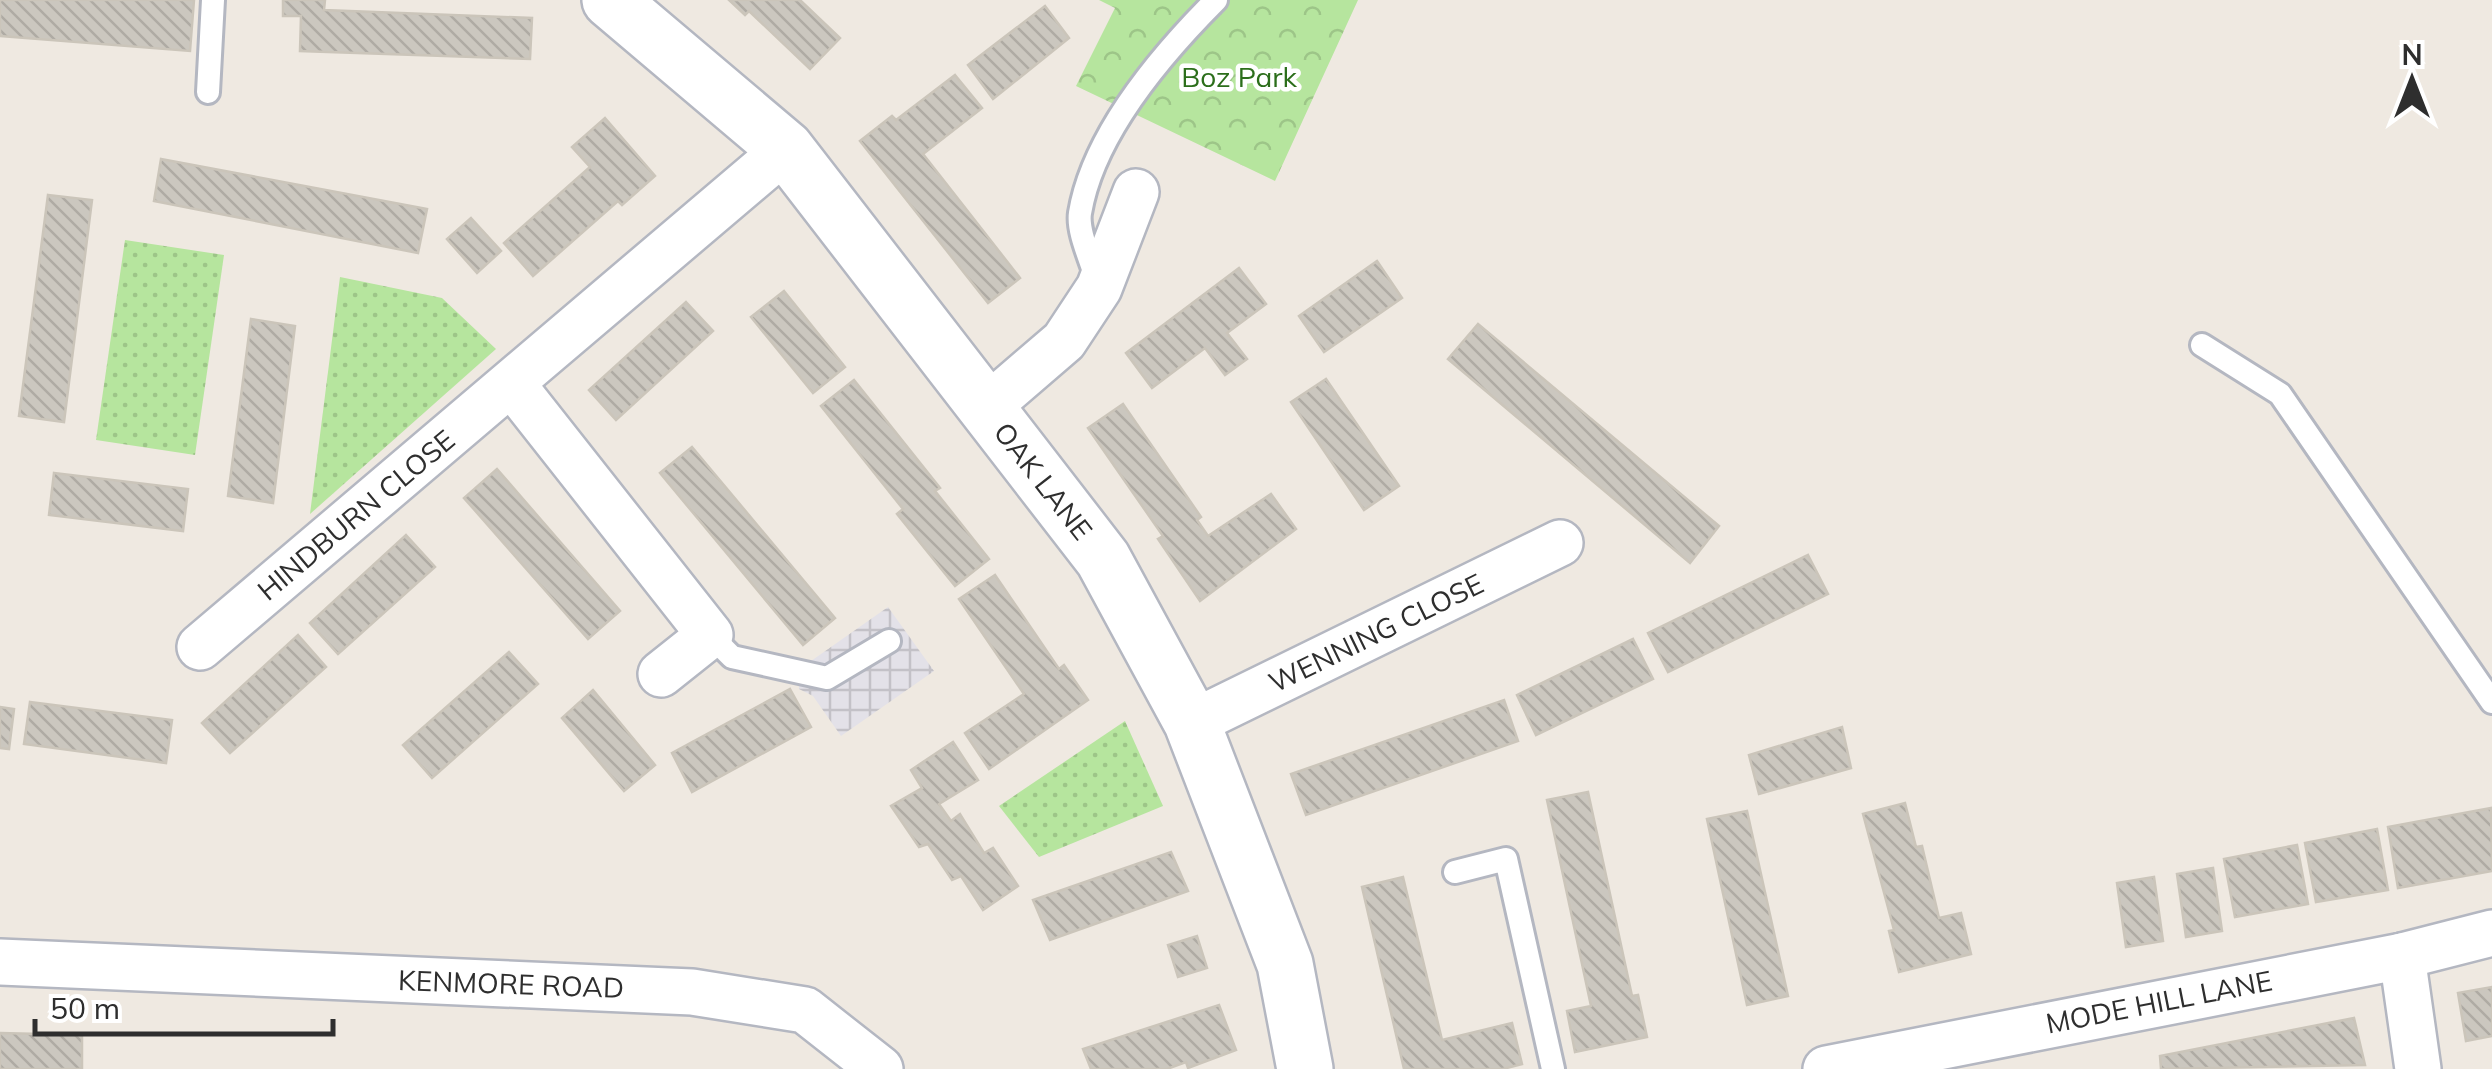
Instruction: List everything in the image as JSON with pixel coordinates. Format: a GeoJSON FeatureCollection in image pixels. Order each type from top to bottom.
{"type":"FeatureCollection","features":[{"type":"Feature","properties":{"kind":"street","name":"OAK LANE"},"geometry":{"type":"LineString","coordinates":[[610,0],[786,150],[1103,559],[1192,724],[1285,964],[1305,1069]]}},
{"type":"Feature","properties":{"kind":"street","name":"HINDBURN CLOSE"},"geometry":{"type":"LineString","coordinates":[[200,647],[786,150]]}},
{"type":"Feature","properties":{"kind":"street"},"geometry":{"type":"LineString","coordinates":[[986,408],[1064,342],[1100,288],[1136,192]]}},
{"type":"Feature","properties":{"kind":"street"},"geometry":{"type":"LineString","coordinates":[[512,384],[710,635],[661,674]]}},
{"type":"Feature","properties":{"kind":"street","name":"WENNING CLOSE"},"geometry":{"type":"LineString","coordinates":[[1192,724],[1560,543]]}},
{"type":"Feature","properties":{"kind":"street","name":"MODE HILL LANE"},"geometry":{"type":"LineString","coordinates":[[1826,1069],[1935,1057],[2492,934]]}},
{"type":"Feature","properties":{"kind":"street"},"geometry":{"type":"LineString","coordinates":[[2402,956],[2418,1069]]}},
{"type":"Feature","properties":{"kind":"street","name":"KENMORE ROAD"},"geometry":{"type":"LineString","coordinates":[[0,962],[692,992],[805,1010],[880,1069]]}},
{"type":"Feature","properties":{"kind":"lane"},"geometry":{"type":"LineString","coordinates":[[208,92],[213,0]]}},
{"type":"Feature","properties":{"kind":"lane"},"geometry":{"type":"LineString","coordinates":[[1100,288],[1079,216],[1112,126],[1175,41],[1216,0]]}},
{"type":"Feature","properties":{"kind":"lane"},"geometry":{"type":"LineString","coordinates":[[2202,346],[2280,394],[2492,702]]}},
{"type":"Feature","properties":{"kind":"lane"},"geometry":{"type":"LineString","coordinates":[[710,635],[732,656],[826,678],[889,641]]}},
{"type":"Feature","properties":{"kind":"lane"},"geometry":{"type":"LineString","coordinates":[[1455,872],[1506,859],[1553,1069]]}},
{"type":"Feature","properties":{"kind":"shaded area"},"geometry":{"type":"Polygon","coordinates":[[[888,607],[934,671],[841,736],[813,696],[799,689],[799,661],[811,661],[888,607]]]}},
{"type":"Feature","properties":{"kind":"green space","name":"Boz Park"},"geometry":{"type":"Polygon","coordinates":[[[1099,0],[1358,0],[1275,181],[1076,86],[1115,8],[1099,0]]]}},
{"type":"Feature","properties":{"kind":"green space"},"geometry":{"type":"Polygon","coordinates":[[[125,240],[224,255],[195,455],[96,440],[125,240]]]}},
{"type":"Feature","properties":{"kind":"green space"},"geometry":{"type":"Polygon","coordinates":[[[340,277],[442,298],[496,349],[310,514],[340,277]]]}},
{"type":"Feature","properties":{"kind":"green space"},"geometry":{"type":"Polygon","coordinates":[[[1125,721],[1163,806],[1039,857],[999,806],[1125,721]]]}},
{"type":"Feature","properties":{"kind":"building"},"geometry":{"type":"Polygon","coordinates":[[[0,0],[194,0],[190,51],[0,36],[0,0]]]}},
{"type":"Feature","properties":{"kind":"building"},"geometry":{"type":"Polygon","coordinates":[[[283,0],[325,0],[324,10],[532,18],[530,59],[300,51],[301,16],[283,16],[283,0]]]}},
{"type":"Feature","properties":{"kind":"building"},"geometry":{"type":"Polygon","coordinates":[[[729,0],[800,0],[840,38],[810,69],[749,11],[745,15],[729,0]]]}},
{"type":"Feature","properties":{"kind":"building"},"geometry":{"type":"Polygon","coordinates":[[[1045,6],[1069,38],[993,99],[968,65],[1045,6]]]}},
{"type":"Feature","properties":{"kind":"building"},"geometry":{"type":"Polygon","coordinates":[[[955,75],[982,108],[923,154],[1020,278],[988,303],[860,141],[892,116],[896,120],[955,75]]]}},
{"type":"Feature","properties":{"kind":"building"},"geometry":{"type":"Polygon","coordinates":[[[605,118],[655,176],[622,205],[618,201],[533,276],[504,243],[590,167],[572,147],[605,118]]]}},
{"type":"Feature","properties":{"kind":"building"},"geometry":{"type":"Polygon","coordinates":[[[161,159],[427,209],[418,253],[154,201],[161,159]]]}},
{"type":"Feature","properties":{"kind":"building"},"geometry":{"type":"Polygon","coordinates":[[[48,195],[92,200],[64,422],[19,416],[48,195]]]}},
{"type":"Feature","properties":{"kind":"building"},"geometry":{"type":"Polygon","coordinates":[[[471,218],[501,251],[477,273],[447,239],[471,218]]]}},
{"type":"Feature","properties":{"kind":"building"},"geometry":{"type":"Polygon","coordinates":[[[1377,261],[1402,298],[1324,352],[1299,316],[1377,261]]]}},
{"type":"Feature","properties":{"kind":"building"},"geometry":{"type":"Polygon","coordinates":[[[1239,268],[1266,304],[1227,333],[1247,359],[1225,375],[1205,348],[1152,388],[1126,353],[1239,268]]]}},
{"type":"Feature","properties":{"kind":"building"},"geometry":{"type":"Polygon","coordinates":[[[784,291],[845,367],[813,393],[751,317],[784,291]]]}},
{"type":"Feature","properties":{"kind":"building"},"geometry":{"type":"Polygon","coordinates":[[[686,302],[713,331],[616,420],[589,390],[686,302]]]}},
{"type":"Feature","properties":{"kind":"building"},"geometry":{"type":"Polygon","coordinates":[[[251,319],[295,326],[273,503],[228,496],[251,319]]]}},
{"type":"Feature","properties":{"kind":"building"},"geometry":{"type":"Polygon","coordinates":[[[1478,324],[1719,526],[1690,563],[1448,359],[1478,324]]]}},
{"type":"Feature","properties":{"kind":"building"},"geometry":{"type":"Polygon","coordinates":[[[1326,379],[1399,486],[1364,510],[1291,402],[1326,379]]]}},
{"type":"Feature","properties":{"kind":"building"},"geometry":{"type":"Polygon","coordinates":[[[854,380],[940,488],[935,491],[989,559],[955,586],[897,514],[903,509],[821,406],[854,380]]]}},
{"type":"Feature","properties":{"kind":"building"},"geometry":{"type":"Polygon","coordinates":[[[1123,404],[1201,517],[1197,520],[1208,536],[1271,494],[1296,529],[1200,601],[1158,539],[1163,536],[1088,428],[1123,404]]]}},
{"type":"Feature","properties":{"kind":"building"},"geometry":{"type":"Polygon","coordinates":[[[692,447],[835,618],[803,645],[660,473],[692,447]]]}},
{"type":"Feature","properties":{"kind":"building"},"geometry":{"type":"Polygon","coordinates":[[[497,469],[620,611],[588,639],[464,498],[497,469]]]}},
{"type":"Feature","properties":{"kind":"building"},"geometry":{"type":"Polygon","coordinates":[[[54,473],[188,489],[183,531],[49,515],[54,473]]]}},
{"type":"Feature","properties":{"kind":"building"},"geometry":{"type":"Polygon","coordinates":[[[406,535],[435,567],[338,654],[310,623],[406,535]]]}},
{"type":"Feature","properties":{"kind":"building"},"geometry":{"type":"Polygon","coordinates":[[[1808,555],[1828,594],[1668,672],[1648,633],[1808,555]]]}},
{"type":"Feature","properties":{"kind":"building"},"geometry":{"type":"Polygon","coordinates":[[[995,575],[1059,669],[1064,665],[1088,700],[989,769],[965,733],[1024,694],[959,599],[995,575]]]}},
{"type":"Feature","properties":{"kind":"building"},"geometry":{"type":"Polygon","coordinates":[[[298,635],[326,667],[230,753],[202,723],[298,635]]]}},
{"type":"Feature","properties":{"kind":"building"},"geometry":{"type":"Polygon","coordinates":[[[1633,639],[1653,679],[1536,735],[1517,695],[1633,639]]]}},
{"type":"Feature","properties":{"kind":"building"},"geometry":{"type":"Polygon","coordinates":[[[509,652],[538,684],[432,778],[403,745],[509,652]]]}},
{"type":"Feature","properties":{"kind":"building"},"geometry":{"type":"Polygon","coordinates":[[[790,689],[811,727],[692,792],[672,753],[790,689]]]}},
{"type":"Feature","properties":{"kind":"building"},"geometry":{"type":"Polygon","coordinates":[[[593,690],[655,765],[624,791],[562,718],[593,690]]]}},
{"type":"Feature","properties":{"kind":"building"},"geometry":{"type":"Polygon","coordinates":[[[1504,700],[1518,741],[1306,815],[1291,774],[1504,700]]]}},
{"type":"Feature","properties":{"kind":"building"},"geometry":{"type":"Polygon","coordinates":[[[30,702],[172,720],[166,763],[24,744],[30,702]]]}},
{"type":"Feature","properties":{"kind":"building"},"geometry":{"type":"Polygon","coordinates":[[[0,707],[14,709],[9,749],[0,748],[0,707]]]}},
{"type":"Feature","properties":{"kind":"building"},"geometry":{"type":"Polygon","coordinates":[[[1842,727],[1851,768],[1759,794],[1749,755],[1842,727]]]}},
{"type":"Feature","properties":{"kind":"building"},"geometry":{"type":"Polygon","coordinates":[[[953,742],[978,780],[939,804],[951,821],[960,814],[984,853],[993,848],[1018,886],[983,910],[961,876],[952,880],[928,844],[919,847],[891,806],[922,788],[911,770],[953,742]]]}},
{"type":"Feature","properties":{"kind":"building"},"geometry":{"type":"Polygon","coordinates":[[[1588,792],[1632,996],[1638,995],[1647,1037],[1575,1052],[1567,1011],[1591,1006],[1547,800],[1588,792]]]}},
{"type":"Feature","properties":{"kind":"building"},"geometry":{"type":"Polygon","coordinates":[[[1905,803],[1916,847],[1922,846],[1939,918],[1961,913],[1971,954],[1899,972],[1889,931],[1894,930],[1863,814],[1905,803]]]}},
{"type":"Feature","properties":{"kind":"building"},"geometry":{"type":"Polygon","coordinates":[[[2491,808],[2492,871],[2398,888],[2388,827],[2491,808]]]}},
{"type":"Feature","properties":{"kind":"building"},"geometry":{"type":"Polygon","coordinates":[[[1747,811],[1788,996],[1747,1005],[1707,819],[1747,811]]]}},
{"type":"Feature","properties":{"kind":"building"},"geometry":{"type":"Polygon","coordinates":[[[2377,829],[2388,890],[2316,902],[2305,843],[2377,829]]]}},
{"type":"Feature","properties":{"kind":"building"},"geometry":{"type":"Polygon","coordinates":[[[2297,845],[2308,904],[2235,917],[2224,859],[2297,845]]]}},
{"type":"Feature","properties":{"kind":"building"},"geometry":{"type":"Polygon","coordinates":[[[1171,852],[1188,891],[1050,940],[1033,900],[1171,852]]]}},
{"type":"Feature","properties":{"kind":"building"},"geometry":{"type":"Polygon","coordinates":[[[2213,868],[2222,931],[2186,937],[2177,874],[2213,868]]]}},
{"type":"Feature","properties":{"kind":"building"},"geometry":{"type":"Polygon","coordinates":[[[1403,877],[1442,1040],[1512,1023],[1522,1064],[1503,1069],[1404,1069],[1362,887],[1403,877]]]}},
{"type":"Feature","properties":{"kind":"building"},"geometry":{"type":"Polygon","coordinates":[[[2154,877],[2163,941],[2126,947],[2117,883],[2154,877]]]}},
{"type":"Feature","properties":{"kind":"building"},"geometry":{"type":"Polygon","coordinates":[[[1197,936],[1207,968],[1178,977],[1168,945],[1197,936]]]}},
{"type":"Feature","properties":{"kind":"building"},"geometry":{"type":"Polygon","coordinates":[[[2492,987],[2492,1036],[2466,1041],[2458,993],[2492,987]]]}},
{"type":"Feature","properties":{"kind":"building"},"geometry":{"type":"Polygon","coordinates":[[[1219,1005],[1236,1050],[1188,1068],[1186,1062],[1167,1069],[1091,1069],[1083,1049],[1219,1005]]]}},
{"type":"Feature","properties":{"kind":"building"},"geometry":{"type":"Polygon","coordinates":[[[2354,1018],[2365,1065],[2161,1069],[2160,1056],[2354,1018]]]}},
{"type":"Feature","properties":{"kind":"building"},"geometry":{"type":"Polygon","coordinates":[[[0,1033],[82,1035],[82,1069],[0,1069],[0,1033]]]}}]}
